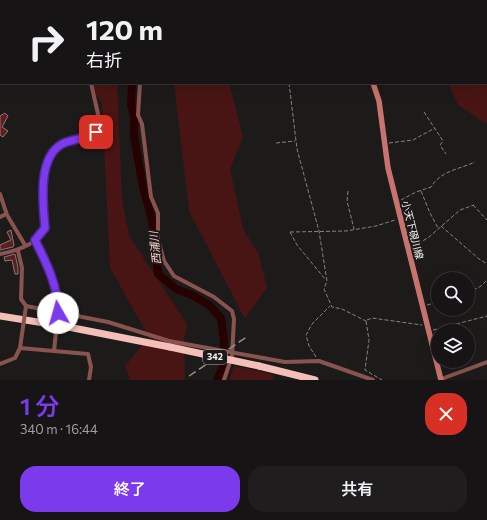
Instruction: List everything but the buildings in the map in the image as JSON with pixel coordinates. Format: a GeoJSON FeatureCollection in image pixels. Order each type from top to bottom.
{"type":"FeatureCollection","features":[{"type":"Feature","properties":{"kind":"highway","name":"342"},"geometry":{"type":"LineString","coordinates":[[0,316],[170,344],[314,380]]}},
{"type":"Feature","properties":{"kind":"main road","name":"小天下硯川線"},"geometry":{"type":"LineString","coordinates":[[373,84],[379,101],[385,144],[397,201],[422,306],[442,379]]}},
{"type":"Feature","properties":{"kind":"street"},"geometry":{"type":"LineString","coordinates":[[0,254],[18,250],[35,240],[45,228],[42,181],[44,171],[54,150],[62,144],[96,132],[98,114],[91,84]]}},
{"type":"Feature","properties":{"kind":"street"},"geometry":{"type":"LineString","coordinates":[[140,84],[138,115],[142,124],[151,197],[158,213],[158,239],[161,256],[174,276],[214,297],[232,311],[234,319],[232,356],[224,380]]}},
{"type":"Feature","properties":{"kind":"street"},"geometry":{"type":"LineString","coordinates":[[0,194],[6,214],[25,245]]}},
{"type":"Feature","properties":{"kind":"street"},"geometry":{"type":"LineString","coordinates":[[0,217],[6,214]]}},
{"type":"Feature","properties":{"kind":"street"},"geometry":{"type":"LineString","coordinates":[[35,240],[53,281],[58,302],[54,351]]}},
{"type":"Feature","properties":{"kind":"street"},"geometry":{"type":"LineString","coordinates":[[18,250],[22,268],[21,299],[26,306],[108,322],[170,344],[285,362],[319,361],[373,380]]}},
{"type":"Feature","properties":{"kind":"street"},"geometry":{"type":"LineString","coordinates":[[0,364],[15,358],[20,348],[26,306]]}},
{"type":"Feature","properties":{"kind":"street"},"geometry":{"type":"LineString","coordinates":[[20,348],[88,354],[91,367],[89,380]]}},
{"type":"Feature","properties":{"kind":"street"},"geometry":{"type":"LineString","coordinates":[[442,379],[487,362]]}},
{"type":"Feature","properties":{"kind":"path"},"geometry":{"type":"LineString","coordinates":[[289,84],[295,141],[319,231],[327,280],[324,290],[330,305],[366,321]]}},
{"type":"Feature","properties":{"kind":"path"},"geometry":{"type":"LineString","coordinates":[[424,112],[443,141],[440,145],[446,154]]}},
{"type":"Feature","properties":{"kind":"path"},"geometry":{"type":"LineString","coordinates":[[385,144],[413,140],[435,128]]}},
{"type":"Feature","properties":{"kind":"path"},"geometry":{"type":"LineString","coordinates":[[276,143],[295,141]]}},
{"type":"Feature","properties":{"kind":"path"},"geometry":{"type":"LineString","coordinates":[[397,201],[431,187],[435,180],[451,170],[459,170],[475,162]]}},
{"type":"Feature","properties":{"kind":"path"},"geometry":{"type":"LineString","coordinates":[[421,190],[438,228]]}},
{"type":"Feature","properties":{"kind":"path"},"geometry":{"type":"LineString","coordinates":[[348,191],[347,201],[354,230]]}},
{"type":"Feature","properties":{"kind":"path"},"geometry":{"type":"LineString","coordinates":[[409,249],[421,240],[429,237],[460,210],[473,205],[487,220]]}},
{"type":"Feature","properties":{"kind":"path"},"geometry":{"type":"LineString","coordinates":[[327,280],[297,245],[290,232],[354,230],[376,226],[401,218]]}},
{"type":"Feature","properties":{"kind":"path"},"geometry":{"type":"LineString","coordinates":[[441,226],[455,240],[487,264]]}},
{"type":"Feature","properties":{"kind":"path"},"geometry":{"type":"LineString","coordinates":[[475,289],[481,286],[487,280]]}},
{"type":"Feature","properties":{"kind":"path"},"geometry":{"type":"LineString","coordinates":[[422,306],[431,304]]}},
{"type":"Feature","properties":{"kind":"path"},"geometry":{"type":"LineString","coordinates":[[321,359],[316,356],[309,346],[306,335],[312,324],[330,305]]}},
{"type":"Feature","properties":{"kind":"path"},"geometry":{"type":"LineString","coordinates":[[429,330],[487,316]]}},
{"type":"Feature","properties":{"kind":"path"},"geometry":{"type":"LineString","coordinates":[[366,321],[372,318],[413,325],[427,324]]}},
{"type":"Feature","properties":{"kind":"path"},"geometry":{"type":"LineString","coordinates":[[366,321],[369,340],[365,370],[382,380]]}},
{"type":"Feature","properties":{"kind":"shaded area"},"geometry":{"type":"Polygon","coordinates":[[[90,84],[117,84],[122,199],[129,236],[187,324],[184,339],[185,380],[130,380],[125,366],[149,337],[110,268],[102,104],[90,84]]]}},
{"type":"Feature","properties":{"kind":"shaded area"},"geometry":{"type":"Polygon","coordinates":[[[174,84],[229,84],[243,137],[230,169],[243,229],[258,253],[267,287],[245,319],[189,211],[174,84]]]}},
{"type":"Feature","properties":{"kind":"shaded area"},"geometry":{"type":"Polygon","coordinates":[[[448,84],[487,84],[487,124],[458,105],[448,84]]]}},
{"type":"Feature","properties":{"kind":"shaded area"},"geometry":{"type":"Polygon","coordinates":[[[234,366],[272,374],[274,380],[229,380],[234,366]]]}},
{"type":"Feature","properties":{"kind":"waterway","name":"西浦川"},"geometry":{"type":"LineString","coordinates":[[132,84],[131,104],[134,117],[134,137],[143,187],[152,220],[158,274],[176,289],[192,295],[209,305],[221,318],[224,341],[223,367],[217,380]]}},
{"type":"Feature","properties":{"kind":"railway"},"geometry":{"type":"LineString","coordinates":[[189,376],[248,336]]}},
{"type":"Feature","properties":{"kind":"route"},"geometry":{"type":"LineString","coordinates":[[58,313],[58,302],[53,281],[44,257],[35,240],[45,228],[42,181],[44,171],[54,150],[62,144],[96,132]]}}]}
